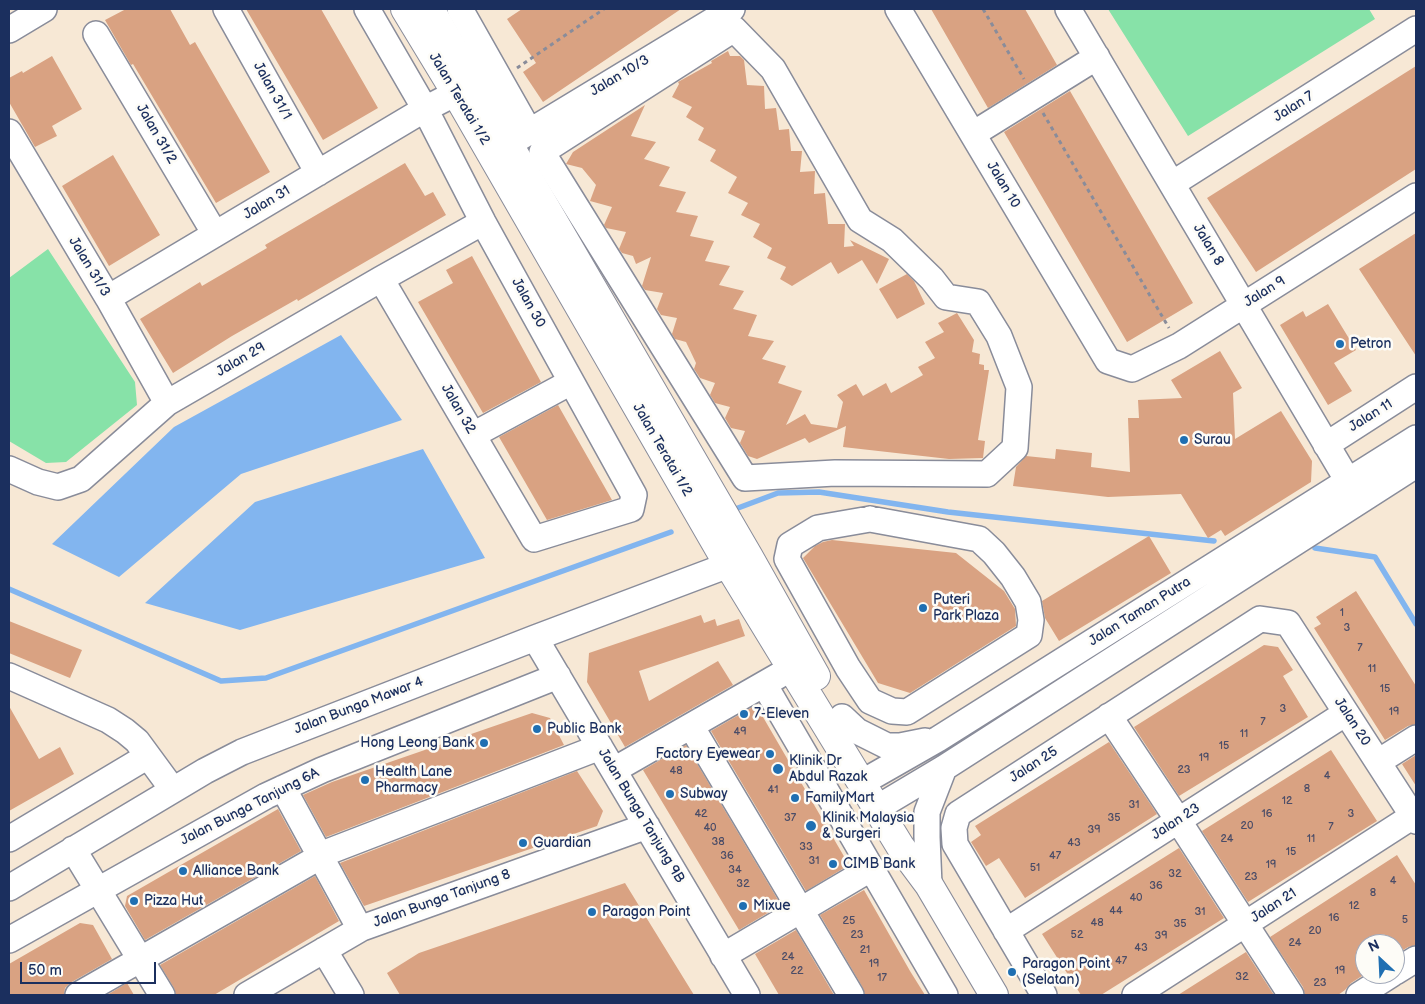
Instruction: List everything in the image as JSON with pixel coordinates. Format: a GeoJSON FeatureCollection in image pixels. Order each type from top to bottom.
{"type":"FeatureCollection","features":[{"type":"Feature","properties":{"kind":"main road","name":"Jalan Teratai 1/2"},"geometry":{"type":"LineString","coordinates":[[405,9],[739,562],[842,718],[869,779]]}},
{"type":"Feature","properties":{"kind":"main road","name":"Jalan Teratai 1/2"},"geometry":{"type":"LineString","coordinates":[[430,9],[519,138],[739,562],[791,669],[885,803],[900,846],[929,885],[994,995]]}},
{"type":"Feature","properties":{"kind":"street"},"geometry":{"type":"LineString","coordinates":[[9,30],[44,9]]}},
{"type":"Feature","properties":{"kind":"street","name":"Jalan 31/1"},"geometry":{"type":"LineString","coordinates":[[226,9],[318,173]]}},
{"type":"Feature","properties":{"kind":"street","name":"Jalan 30"},"geometry":{"type":"LineString","coordinates":[[367,9],[426,109],[483,222],[634,495],[631,509],[534,539]]}},
{"type":"Feature","properties":{"kind":"street"},"geometry":{"type":"LineString","coordinates":[[461,9],[500,79],[519,138]]}},
{"type":"Feature","properties":{"kind":"street","name":"Jalan 10"},"geometry":{"type":"LineString","coordinates":[[898,9],[1108,361]]}},
{"type":"Feature","properties":{"kind":"street","name":"Jalan 8"},"geometry":{"type":"LineString","coordinates":[[1068,9],[1348,481]]}},
{"type":"Feature","properties":{"kind":"street"},"geometry":{"type":"LineString","coordinates":[[1408,9],[1414,33]]}},
{"type":"Feature","properties":{"kind":"street"},"geometry":{"type":"LineString","coordinates":[[718,17],[773,69],[860,220],[892,240],[932,278],[946,297],[978,302],[999,336],[1019,387],[1014,448],[987,474],[835,473],[745,478],[642,313],[542,152],[718,17]]}},
{"type":"Feature","properties":{"kind":"street","name":"Jalan 10/3"},"geometry":{"type":"LineString","coordinates":[[519,138],[718,17]]}},
{"type":"Feature","properties":{"kind":"street","name":"Jalan 7"},"geometry":{"type":"LineString","coordinates":[[1172,184],[1414,33]]}},
{"type":"Feature","properties":{"kind":"street","name":"Jalan 31/2"},"geometry":{"type":"LineString","coordinates":[[96,34],[215,234]]}},
{"type":"Feature","properties":{"kind":"street"},"geometry":{"type":"LineString","coordinates":[[973,134],[1097,57]]}},
{"type":"Feature","properties":{"kind":"street","name":"Jalan 31"},"geometry":{"type":"LineString","coordinates":[[108,298],[456,93]]}},
{"type":"Feature","properties":{"kind":"street","name":"Jalan 31/3"},"geometry":{"type":"LineString","coordinates":[[9,132],[108,298],[167,403]]}},
{"type":"Feature","properties":{"kind":"street","name":"Jalan 9"},"geometry":{"type":"LineString","coordinates":[[1108,361],[1132,369],[1179,346],[1416,196]]}},
{"type":"Feature","properties":{"kind":"street","name":"Jalan 29"},"geometry":{"type":"LineString","coordinates":[[9,469],[38,482],[58,487],[81,479],[167,403],[483,222]]}},
{"type":"Feature","properties":{"kind":"street","name":"Jalan 32"},"geometry":{"type":"LineString","coordinates":[[381,279],[534,539]]}},
{"type":"Feature","properties":{"kind":"street"},"geometry":{"type":"LineString","coordinates":[[616,328],[642,313]]}},
{"type":"Feature","properties":{"kind":"street"},"geometry":{"type":"LineString","coordinates":[[473,435],[571,382]]}},
{"type":"Feature","properties":{"kind":"street","name":"Jalan 11"},"geometry":{"type":"LineString","coordinates":[[1326,444],[1416,387]]}},
{"type":"Feature","properties":{"kind":"street","name":"Jalan Taman Putra"},"geometry":{"type":"LineString","coordinates":[[869,779],[938,739],[1416,438]]}},
{"type":"Feature","properties":{"kind":"street","name":"Jalan Taman Putra"},"geometry":{"type":"LineString","coordinates":[[885,803],[944,768],[1416,465]]}},
{"type":"Feature","properties":{"kind":"street"},"geometry":{"type":"LineString","coordinates":[[870,519],[979,539],[994,552],[1028,602],[1029,635],[907,712],[892,712],[870,701],[848,668],[788,559],[790,544],[818,528],[870,519]]}},
{"type":"Feature","properties":{"kind":"street","name":"Jalan Bunga Mawar 4"},"geometry":{"type":"LineString","coordinates":[[9,888],[205,771],[266,742],[535,638],[739,562]]}},
{"type":"Feature","properties":{"kind":"street","name":"Jalan 25"},"geometry":{"type":"LineString","coordinates":[[1044,995],[955,844],[954,828],[958,814],[1260,619],[1288,623]]}},
{"type":"Feature","properties":{"kind":"street","name":"Jalan 20"},"geometry":{"type":"LineString","coordinates":[[1288,623],[1415,818]]}},
{"type":"Feature","properties":{"kind":"street","name":"Jalan Bunga Tanjung 9B"},"geometry":{"type":"LineString","coordinates":[[535,638],[747,995]]}},
{"type":"Feature","properties":{"kind":"street"},"geometry":{"type":"LineString","coordinates":[[820,682],[848,668]]}},
{"type":"Feature","properties":{"kind":"street"},"geometry":{"type":"LineString","coordinates":[[614,770],[791,669]]}},
{"type":"Feature","properties":{"kind":"street"},"geometry":{"type":"LineString","coordinates":[[9,676],[108,720],[125,730],[137,741],[173,790]]}},
{"type":"Feature","properties":{"kind":"street","name":"Jalan Bunga Tanjung 6A"},"geometry":{"type":"LineString","coordinates":[[9,940],[283,788],[322,770],[558,676]]}},
{"type":"Feature","properties":{"kind":"street"},"geometry":{"type":"LineString","coordinates":[[764,684],[945,995]]}},
{"type":"Feature","properties":{"kind":"street","name":"Jalan 23"},"geometry":{"type":"LineString","coordinates":[[1006,931],[1346,713]]}},
{"type":"Feature","properties":{"kind":"street"},"geometry":{"type":"LineString","coordinates":[[1109,716],[1291,995]]}},
{"type":"Feature","properties":{"kind":"street"},"geometry":{"type":"LineString","coordinates":[[842,718],[858,731],[887,746],[900,746],[938,739]]}},
{"type":"Feature","properties":{"kind":"street"},"geometry":{"type":"LineString","coordinates":[[691,726],[851,995]]}},
{"type":"Feature","properties":{"kind":"street"},"geometry":{"type":"LineString","coordinates":[[1378,762],[1416,738]]}},
{"type":"Feature","properties":{"kind":"street"},"geometry":{"type":"LineString","coordinates":[[78,995],[330,851],[600,747]]}},
{"type":"Feature","properties":{"kind":"street"},"geometry":{"type":"LineString","coordinates":[[9,839],[148,756]]}},
{"type":"Feature","properties":{"kind":"street"},"geometry":{"type":"LineString","coordinates":[[929,885],[926,837],[927,812],[944,768]]}},
{"type":"Feature","properties":{"kind":"street"},"geometry":{"type":"LineString","coordinates":[[283,788],[360,929]]}},
{"type":"Feature","properties":{"kind":"street","name":"Jalan 21"},"geometry":{"type":"LineString","coordinates":[[1135,995],[1415,818]]}},
{"type":"Feature","properties":{"kind":"street","name":"Jalan Bunga Tanjung 8"},"geometry":{"type":"LineString","coordinates":[[247,995],[360,929],[647,826]]}},
{"type":"Feature","properties":{"kind":"street"},"geometry":{"type":"LineString","coordinates":[[73,849],[162,995]]}},
{"type":"Feature","properties":{"kind":"street"},"geometry":{"type":"LineString","coordinates":[[723,956],[872,868]]}},
{"type":"Feature","properties":{"kind":"street"},"geometry":{"type":"LineString","coordinates":[[324,950],[351,995]]}},
{"type":"Feature","properties":{"kind":"street"},"geometry":{"type":"LineString","coordinates":[[1405,966],[1416,959]]}},
{"type":"Feature","properties":{"kind":"street"},"geometry":{"type":"LineString","coordinates":[[1359,995],[1376,984]]}},
{"type":"Feature","properties":{"kind":"path"},"geometry":{"type":"LineString","coordinates":[[500,79],[604,9]]}},
{"type":"Feature","properties":{"kind":"path"},"geometry":{"type":"LineString","coordinates":[[983,9],[1179,346]]}},
{"type":"Feature","properties":{"kind":"green space"},"geometry":{"type":"Polygon","coordinates":[[[1108,9],[1369,9],[1375,19],[1188,136],[1108,9]]]}},
{"type":"Feature","properties":{"kind":"green space"},"geometry":{"type":"Polygon","coordinates":[[[48,249],[135,382],[137,405],[66,462],[46,463],[9,441],[9,278],[48,249]]]}},
{"type":"Feature","properties":{"kind":"water"},"geometry":{"type":"Polygon","coordinates":[[[341,335],[402,420],[241,474],[119,577],[52,544],[174,427],[341,335]]]}},
{"type":"Feature","properties":{"kind":"water"},"geometry":{"type":"Polygon","coordinates":[[[423,449],[485,558],[240,630],[145,603],[255,502],[423,449]]]}},
{"type":"Feature","properties":{"kind":"building"},"geometry":{"type":"Polygon","coordinates":[[[126,9],[170,9],[190,45],[195,42],[270,172],[216,203],[105,20],[126,9]]]}},
{"type":"Feature","properties":{"kind":"building"},"geometry":{"type":"Polygon","coordinates":[[[246,9],[321,9],[378,108],[323,140],[246,9]]]}},
{"type":"Feature","properties":{"kind":"building"},"geometry":{"type":"Polygon","coordinates":[[[522,9],[681,9],[543,102],[523,72],[536,63],[507,19],[522,9]]]}},
{"type":"Feature","properties":{"kind":"building"},"geometry":{"type":"Polygon","coordinates":[[[931,9],[1025,9],[1057,65],[988,108],[931,9]]]}},
{"type":"Feature","properties":{"kind":"building"},"geometry":{"type":"Polygon","coordinates":[[[728,51],[730,56],[740,56],[744,60],[747,85],[764,86],[765,109],[776,108],[779,130],[789,129],[791,151],[802,151],[800,172],[815,171],[814,194],[825,193],[828,224],[845,224],[844,247],[854,246],[850,240],[889,259],[877,284],[862,260],[838,274],[831,262],[792,286],[780,279],[786,267],[767,258],[772,248],[753,237],[760,224],[741,215],[748,203],[728,193],[737,177],[710,161],[716,150],[698,140],[704,128],[686,117],[692,107],[672,97],[679,84],[678,82],[712,63],[711,61],[728,51]]]}},
{"type":"Feature","properties":{"kind":"building"},"geometry":{"type":"Polygon","coordinates":[[[52,56],[82,109],[52,126],[57,136],[35,147],[9,102],[9,78],[22,71],[23,73],[52,56]]]}},
{"type":"Feature","properties":{"kind":"building"},"geometry":{"type":"Polygon","coordinates":[[[1416,66],[1416,169],[1256,272],[1207,198],[1416,66]]]}},
{"type":"Feature","properties":{"kind":"building"},"geometry":{"type":"Polygon","coordinates":[[[1070,91],[1193,303],[1127,342],[1004,132],[1070,91]]]}},
{"type":"Feature","properties":{"kind":"building"},"geometry":{"type":"Polygon","coordinates":[[[645,105],[631,136],[656,142],[644,159],[670,167],[659,186],[686,192],[676,212],[698,216],[690,236],[714,241],[705,261],[730,266],[719,285],[744,291],[733,309],[757,315],[748,336],[774,341],[762,359],[786,366],[778,383],[802,391],[786,425],[805,414],[811,424],[837,428],[843,402],[837,395],[856,384],[863,396],[886,383],[891,393],[923,375],[918,367],[935,358],[925,342],[944,332],[938,323],[957,313],[974,340],[972,352],[980,354],[979,364],[984,365],[984,370],[989,370],[978,440],[985,441],[983,458],[949,459],[843,447],[846,426],[809,443],[805,438],[757,459],[748,456],[740,443],[745,431],[731,428],[725,418],[730,407],[715,403],[710,395],[715,383],[700,378],[694,369],[696,363],[686,342],[675,339],[672,334],[677,318],[661,315],[657,309],[663,293],[645,290],[642,286],[651,257],[636,264],[633,256],[622,253],[619,249],[626,232],[606,228],[604,225],[612,207],[590,201],[596,185],[582,168],[566,164],[573,152],[645,105]]]}},
{"type":"Feature","properties":{"kind":"building"},"geometry":{"type":"Polygon","coordinates":[[[113,155],[160,235],[109,266],[62,186],[113,155]]]}},
{"type":"Feature","properties":{"kind":"building"},"geometry":{"type":"Polygon","coordinates":[[[405,163],[425,196],[433,192],[446,215],[298,301],[297,299],[232,336],[173,373],[140,319],[200,282],[202,286],[267,248],[265,245],[405,163]]]}},
{"type":"Feature","properties":{"kind":"building"},"geometry":{"type":"Polygon","coordinates":[[[1416,233],[1416,356],[1359,269],[1416,233]]]}},
{"type":"Feature","properties":{"kind":"building"},"geometry":{"type":"Polygon","coordinates":[[[472,256],[541,382],[483,413],[418,302],[453,283],[446,270],[472,256]]]}},
{"type":"Feature","properties":{"kind":"building"},"geometry":{"type":"Polygon","coordinates":[[[907,274],[914,281],[925,304],[897,319],[879,289],[907,274]]]}},
{"type":"Feature","properties":{"kind":"building"},"geometry":{"type":"Polygon","coordinates":[[[1328,304],[1356,350],[1334,363],[1352,391],[1328,405],[1280,325],[1303,311],[1306,317],[1328,304]]]}},
{"type":"Feature","properties":{"kind":"building"},"geometry":{"type":"Polygon","coordinates":[[[1220,351],[1242,388],[1233,393],[1235,439],[1281,411],[1312,461],[1311,482],[1225,536],[1221,530],[1208,538],[1181,494],[1108,497],[1013,486],[1016,467],[1026,456],[1055,459],[1056,449],[1092,453],[1091,467],[1130,472],[1128,418],[1139,418],[1138,400],[1182,398],[1171,380],[1220,351]]]}},
{"type":"Feature","properties":{"kind":"building"},"geometry":{"type":"Polygon","coordinates":[[[558,405],[612,500],[547,520],[499,437],[558,405]]]}},
{"type":"Feature","properties":{"kind":"building"},"geometry":{"type":"Polygon","coordinates":[[[1149,536],[1171,573],[1059,641],[1045,618],[1042,601],[1149,536]]]}},
{"type":"Feature","properties":{"kind":"building","name":"Puteri Park Plaza"},"geometry":{"type":"Polygon","coordinates":[[[832,540],[956,553],[1004,591],[1015,609],[1016,626],[910,693],[878,683],[803,558],[815,546],[832,540]]]}},
{"type":"Feature","properties":{"kind":"building"},"geometry":{"type":"Polygon","coordinates":[[[1356,591],[1416,686],[1416,724],[1408,726],[1385,740],[1314,628],[1321,624],[1316,617],[1356,591]]]}},
{"type":"Feature","properties":{"kind":"building"},"geometry":{"type":"Polygon","coordinates":[[[701,615],[704,623],[715,619],[717,626],[739,619],[745,636],[639,671],[649,701],[718,661],[733,685],[625,747],[587,682],[589,653],[701,615]]]}},
{"type":"Feature","properties":{"kind":"building"},"geometry":{"type":"Polygon","coordinates":[[[9,621],[82,650],[70,678],[9,653],[9,621]]]}},
{"type":"Feature","properties":{"kind":"building"},"geometry":{"type":"Polygon","coordinates":[[[1264,645],[1278,647],[1293,670],[1283,676],[1308,717],[1179,796],[1134,727],[1264,645]]]}},
{"type":"Feature","properties":{"kind":"building"},"geometry":{"type":"Polygon","coordinates":[[[756,705],[849,865],[806,891],[711,731],[756,705]]]}},
{"type":"Feature","properties":{"kind":"building"},"geometry":{"type":"Polygon","coordinates":[[[9,706],[39,759],[60,747],[74,774],[9,811],[9,706]]]}},
{"type":"Feature","properties":{"kind":"building"},"geometry":{"type":"Polygon","coordinates":[[[532,713],[550,718],[564,745],[326,837],[303,795],[332,782],[532,713]]]}},
{"type":"Feature","properties":{"kind":"building"},"geometry":{"type":"Polygon","coordinates":[[[1109,742],[1157,814],[1025,898],[999,858],[986,866],[971,842],[981,835],[975,826],[1109,742]]]}},
{"type":"Feature","properties":{"kind":"building"},"geometry":{"type":"Polygon","coordinates":[[[686,745],[781,905],[739,930],[643,770],[686,745]]]}},
{"type":"Feature","properties":{"kind":"building"},"geometry":{"type":"Polygon","coordinates":[[[1331,750],[1377,821],[1248,902],[1202,831],[1331,750]]]}},
{"type":"Feature","properties":{"kind":"building"},"geometry":{"type":"Polygon","coordinates":[[[1416,755],[1416,786],[1402,764],[1416,755]]]}},
{"type":"Feature","properties":{"kind":"building"},"geometry":{"type":"Polygon","coordinates":[[[577,771],[603,811],[597,826],[364,906],[340,863],[577,771]]]}},
{"type":"Feature","properties":{"kind":"building"},"geometry":{"type":"Polygon","coordinates":[[[278,809],[301,851],[145,940],[125,906],[127,896],[278,809]]]}},
{"type":"Feature","properties":{"kind":"building"},"geometry":{"type":"Polygon","coordinates":[[[1179,848],[1224,918],[1101,995],[1081,995],[1042,934],[1179,848]]]}},
{"type":"Feature","properties":{"kind":"building"},"geometry":{"type":"Polygon","coordinates":[[[1397,855],[1416,885],[1416,945],[1405,949],[1405,934],[1355,934],[1355,980],[1338,995],[1305,995],[1303,987],[1270,937],[1397,855]]]}},
{"type":"Feature","properties":{"kind":"building"},"geometry":{"type":"Polygon","coordinates":[[[315,876],[339,921],[214,995],[176,995],[174,988],[160,965],[315,876]]]}},
{"type":"Feature","properties":{"kind":"building","name":"Paragon Point"},"geometry":{"type":"Polygon","coordinates":[[[625,883],[694,995],[400,995],[387,973],[419,953],[625,883]]]}},
{"type":"Feature","properties":{"kind":"building"},"geometry":{"type":"Polygon","coordinates":[[[864,890],[925,995],[865,995],[863,988],[820,915],[864,890]]]}},
{"type":"Feature","properties":{"kind":"building"},"geometry":{"type":"Polygon","coordinates":[[[80,923],[93,925],[112,959],[70,983],[65,988],[64,995],[9,995],[9,964],[80,923]]]}},
{"type":"Feature","properties":{"kind":"building"},"geometry":{"type":"Polygon","coordinates":[[[796,930],[834,995],[779,995],[755,954],[796,930]]]}},
{"type":"Feature","properties":{"kind":"building"},"geometry":{"type":"Polygon","coordinates":[[[1246,952],[1274,995],[1178,995],[1219,969],[1246,952]]]}},
{"type":"Feature","properties":{"kind":"building"},"geometry":{"type":"Polygon","coordinates":[[[127,983],[134,995],[107,995],[127,983]]]}},
{"type":"Feature","properties":{"kind":"waterway"},"geometry":{"type":"LineString","coordinates":[[730,511],[778,493],[819,492],[948,512],[1214,541]]}},
{"type":"Feature","properties":{"kind":"waterway"},"geometry":{"type":"LineString","coordinates":[[9,589],[221,681],[266,678],[671,532]]}},
{"type":"Feature","properties":{"kind":"waterway"},"geometry":{"type":"LineString","coordinates":[[1315,548],[1375,557],[1416,624]]}},
{"type":"Feature","properties":{"kind":"place","name":"Petron"},"geometry":{"type":"Point","coordinates":[1340,344]}},
{"type":"Feature","properties":{"kind":"place","name":"Surau"},"geometry":{"type":"Point","coordinates":[1184,440]}},
{"type":"Feature","properties":{"kind":"place","name":"Puteri Park Plaza"},"geometry":{"type":"Point","coordinates":[923,608]}},
{"type":"Feature","properties":{"kind":"place","name":"7-Eleven"},"geometry":{"type":"Point","coordinates":[744,714]}},
{"type":"Feature","properties":{"kind":"place","name":"Public Bank"},"geometry":{"type":"Point","coordinates":[537,729]}},
{"type":"Feature","properties":{"kind":"place","name":"Hong Leong Bank"},"geometry":{"type":"Point","coordinates":[484,743]}},
{"type":"Feature","properties":{"kind":"place","name":"Factory Eyewear"},"geometry":{"type":"Point","coordinates":[770,754]}},
{"type":"Feature","properties":{"kind":"place","name":"Klinik Dr Abdul Razak"},"geometry":{"type":"Point","coordinates":[778,769]}},
{"type":"Feature","properties":{"kind":"place","name":"Health Lane Pharmacy"},"geometry":{"type":"Point","coordinates":[365,780]}},
{"type":"Feature","properties":{"kind":"place","name":"Subway"},"geometry":{"type":"Point","coordinates":[670,794]}},
{"type":"Feature","properties":{"kind":"place","name":"FamilyMart"},"geometry":{"type":"Point","coordinates":[795,798]}},
{"type":"Feature","properties":{"kind":"place","name":"Klinik Malaysia & Surgeri"},"geometry":{"type":"Point","coordinates":[811,826]}},
{"type":"Feature","properties":{"kind":"place","name":"Guardian"},"geometry":{"type":"Point","coordinates":[523,843]}},
{"type":"Feature","properties":{"kind":"place","name":"CIMB Bank"},"geometry":{"type":"Point","coordinates":[833,864]}},
{"type":"Feature","properties":{"kind":"place","name":"Alliance Bank"},"geometry":{"type":"Point","coordinates":[183,871]}},
{"type":"Feature","properties":{"kind":"place","name":"Pizza Hut"},"geometry":{"type":"Point","coordinates":[134,901]}},
{"type":"Feature","properties":{"kind":"place","name":"Mixue"},"geometry":{"type":"Point","coordinates":[743,906]}},
{"type":"Feature","properties":{"kind":"place","name":"Paragon Point"},"geometry":{"type":"Point","coordinates":[592,912]}},
{"type":"Feature","properties":{"kind":"place","name":"Paragon Point (Selatan)"},"geometry":{"type":"Point","coordinates":[1012,972]}}]}
